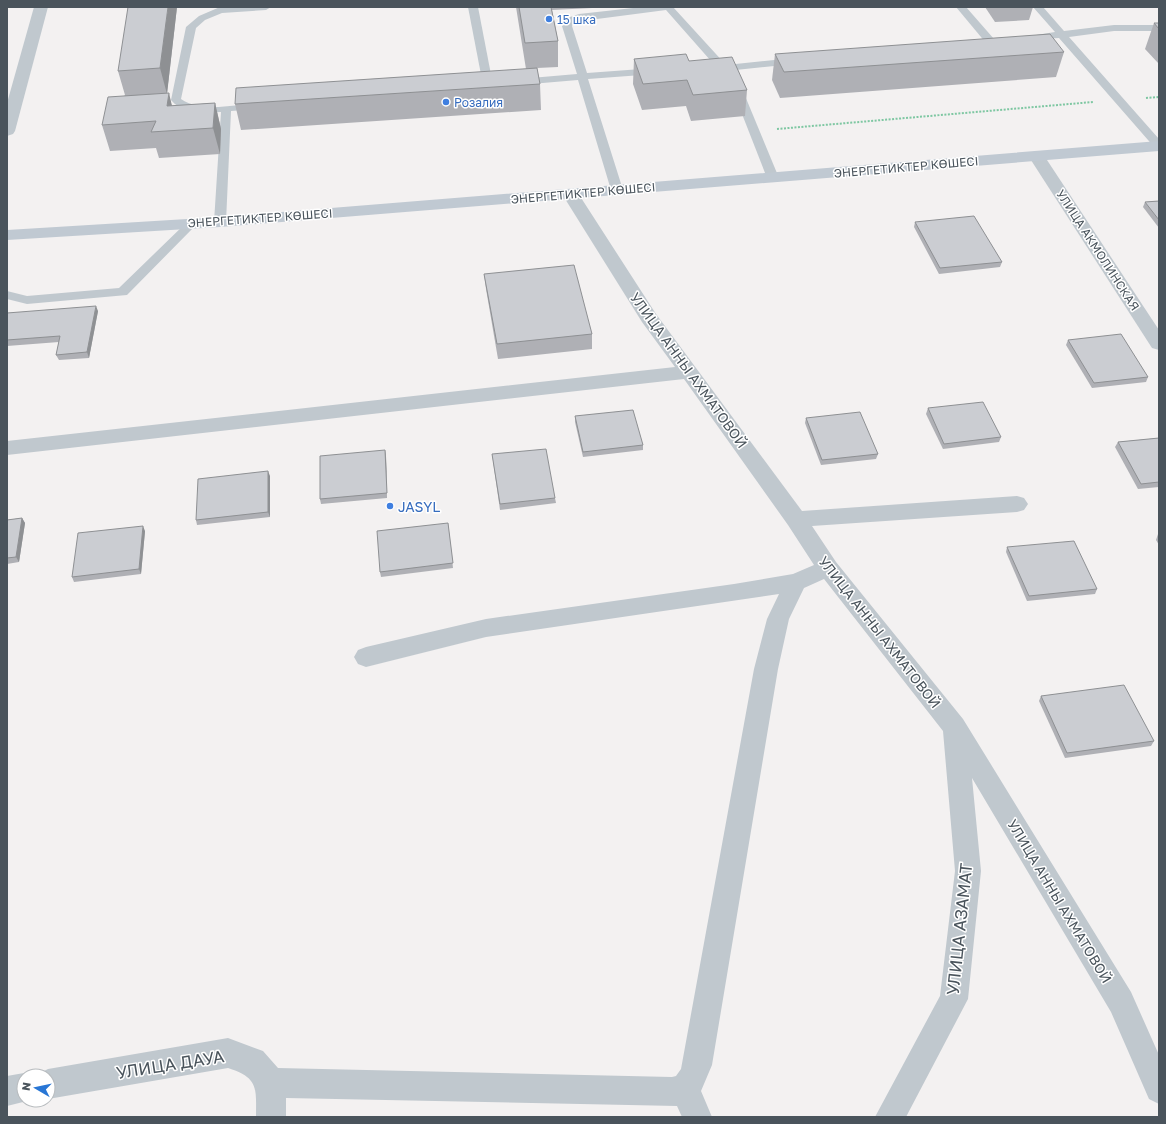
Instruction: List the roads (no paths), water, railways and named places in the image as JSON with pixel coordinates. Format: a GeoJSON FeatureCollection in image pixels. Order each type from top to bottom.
{"type":"FeatureCollection","features":[{"type":"Feature","properties":{"kind":"main road","name":"ЭНЕРГЕТИКТЕР КӨШЕСІ"},"geometry":{"type":"LineString","coordinates":[[7,235],[220,222],[1159,146]]}},
{"type":"Feature","properties":{"kind":"street"},"geometry":{"type":"LineString","coordinates":[[7,131],[41,7]]}},
{"type":"Feature","properties":{"kind":"street","name":"УЛИЦА АКМОЛИНСКАЯ"},"geometry":{"type":"LineString","coordinates":[[1037,157],[1159,344]]}},
{"type":"Feature","properties":{"kind":"street","name":"УЛИЦА АННЫ АХМАТОВОЙ"},"geometry":{"type":"LineString","coordinates":[[570,194],[649,318],[690,372],[796,519],[828,568],[954,726],[1121,1002],[1159,1089]]}},
{"type":"Feature","properties":{"kind":"street"},"geometry":{"type":"LineString","coordinates":[[7,448],[690,372]]}},
{"type":"Feature","properties":{"kind":"street"},"geometry":{"type":"LineString","coordinates":[[796,519],[1017,504]]}},
{"type":"Feature","properties":{"kind":"street"},"geometry":{"type":"LineString","coordinates":[[366,657],[486,628],[734,593],[796,582],[828,568]]}},
{"type":"Feature","properties":{"kind":"street"},"geometry":{"type":"LineString","coordinates":[[271,1117],[271,1083],[672,1092],[685,1089],[694,1076],[698,1065],[766,669],[778,619],[796,582]]}},
{"type":"Feature","properties":{"kind":"street","name":"УЛИЦА АЗАМАТ"},"geometry":{"type":"LineString","coordinates":[[890,1117],[954,999],[968,871],[954,726]]}},
{"type":"Feature","properties":{"kind":"street","name":"УЛИЦА ДАУА"},"geometry":{"type":"LineString","coordinates":[[56,1083],[228,1053],[253,1061],[271,1083]]}},
{"type":"Feature","properties":{"kind":"street"},"geometry":{"type":"LineString","coordinates":[[685,1089],[697,1117]]}},
{"type":"Feature","properties":{"kind":"lane"},"geometry":{"type":"LineString","coordinates":[[266,7],[220,10],[202,18],[191,27],[176,100],[186,107],[207,110],[266,105]]}},
{"type":"Feature","properties":{"kind":"lane"},"geometry":{"type":"LineString","coordinates":[[473,7],[488,85]]}},
{"type":"Feature","properties":{"kind":"lane"},"geometry":{"type":"LineString","coordinates":[[616,190],[567,26],[570,20],[579,17],[668,7],[724,68],[729,71],[773,178]]}},
{"type":"Feature","properties":{"kind":"lane"},"geometry":{"type":"LineString","coordinates":[[961,7],[993,41],[974,43]]}},
{"type":"Feature","properties":{"kind":"lane"},"geometry":{"type":"LineString","coordinates":[[1038,7],[1064,35],[1159,146]]}},
{"type":"Feature","properties":{"kind":"lane"},"geometry":{"type":"LineString","coordinates":[[1019,39],[1064,35],[1114,28],[1159,28]]}},
{"type":"Feature","properties":{"kind":"lane"},"geometry":{"type":"LineString","coordinates":[[705,67],[724,68],[803,60]]}},
{"type":"Feature","properties":{"kind":"lane"},"geometry":{"type":"LineString","coordinates":[[512,83],[666,70]]}},
{"type":"Feature","properties":{"kind":"lane"},"geometry":{"type":"LineString","coordinates":[[220,222],[226,108]]}},
{"type":"Feature","properties":{"kind":"lane"},"geometry":{"type":"LineString","coordinates":[[7,294],[27,300],[123,292],[191,224]]}},
{"type":"Feature","properties":{"kind":"place","name":"15 шка"},"geometry":{"type":"Point","coordinates":[549,19]}},
{"type":"Feature","properties":{"kind":"place","name":"Розалия"},"geometry":{"type":"Point","coordinates":[446,102]}},
{"type":"Feature","properties":{"kind":"place","name":"JASYL"},"geometry":{"type":"Point","coordinates":[390,506]}}]}
